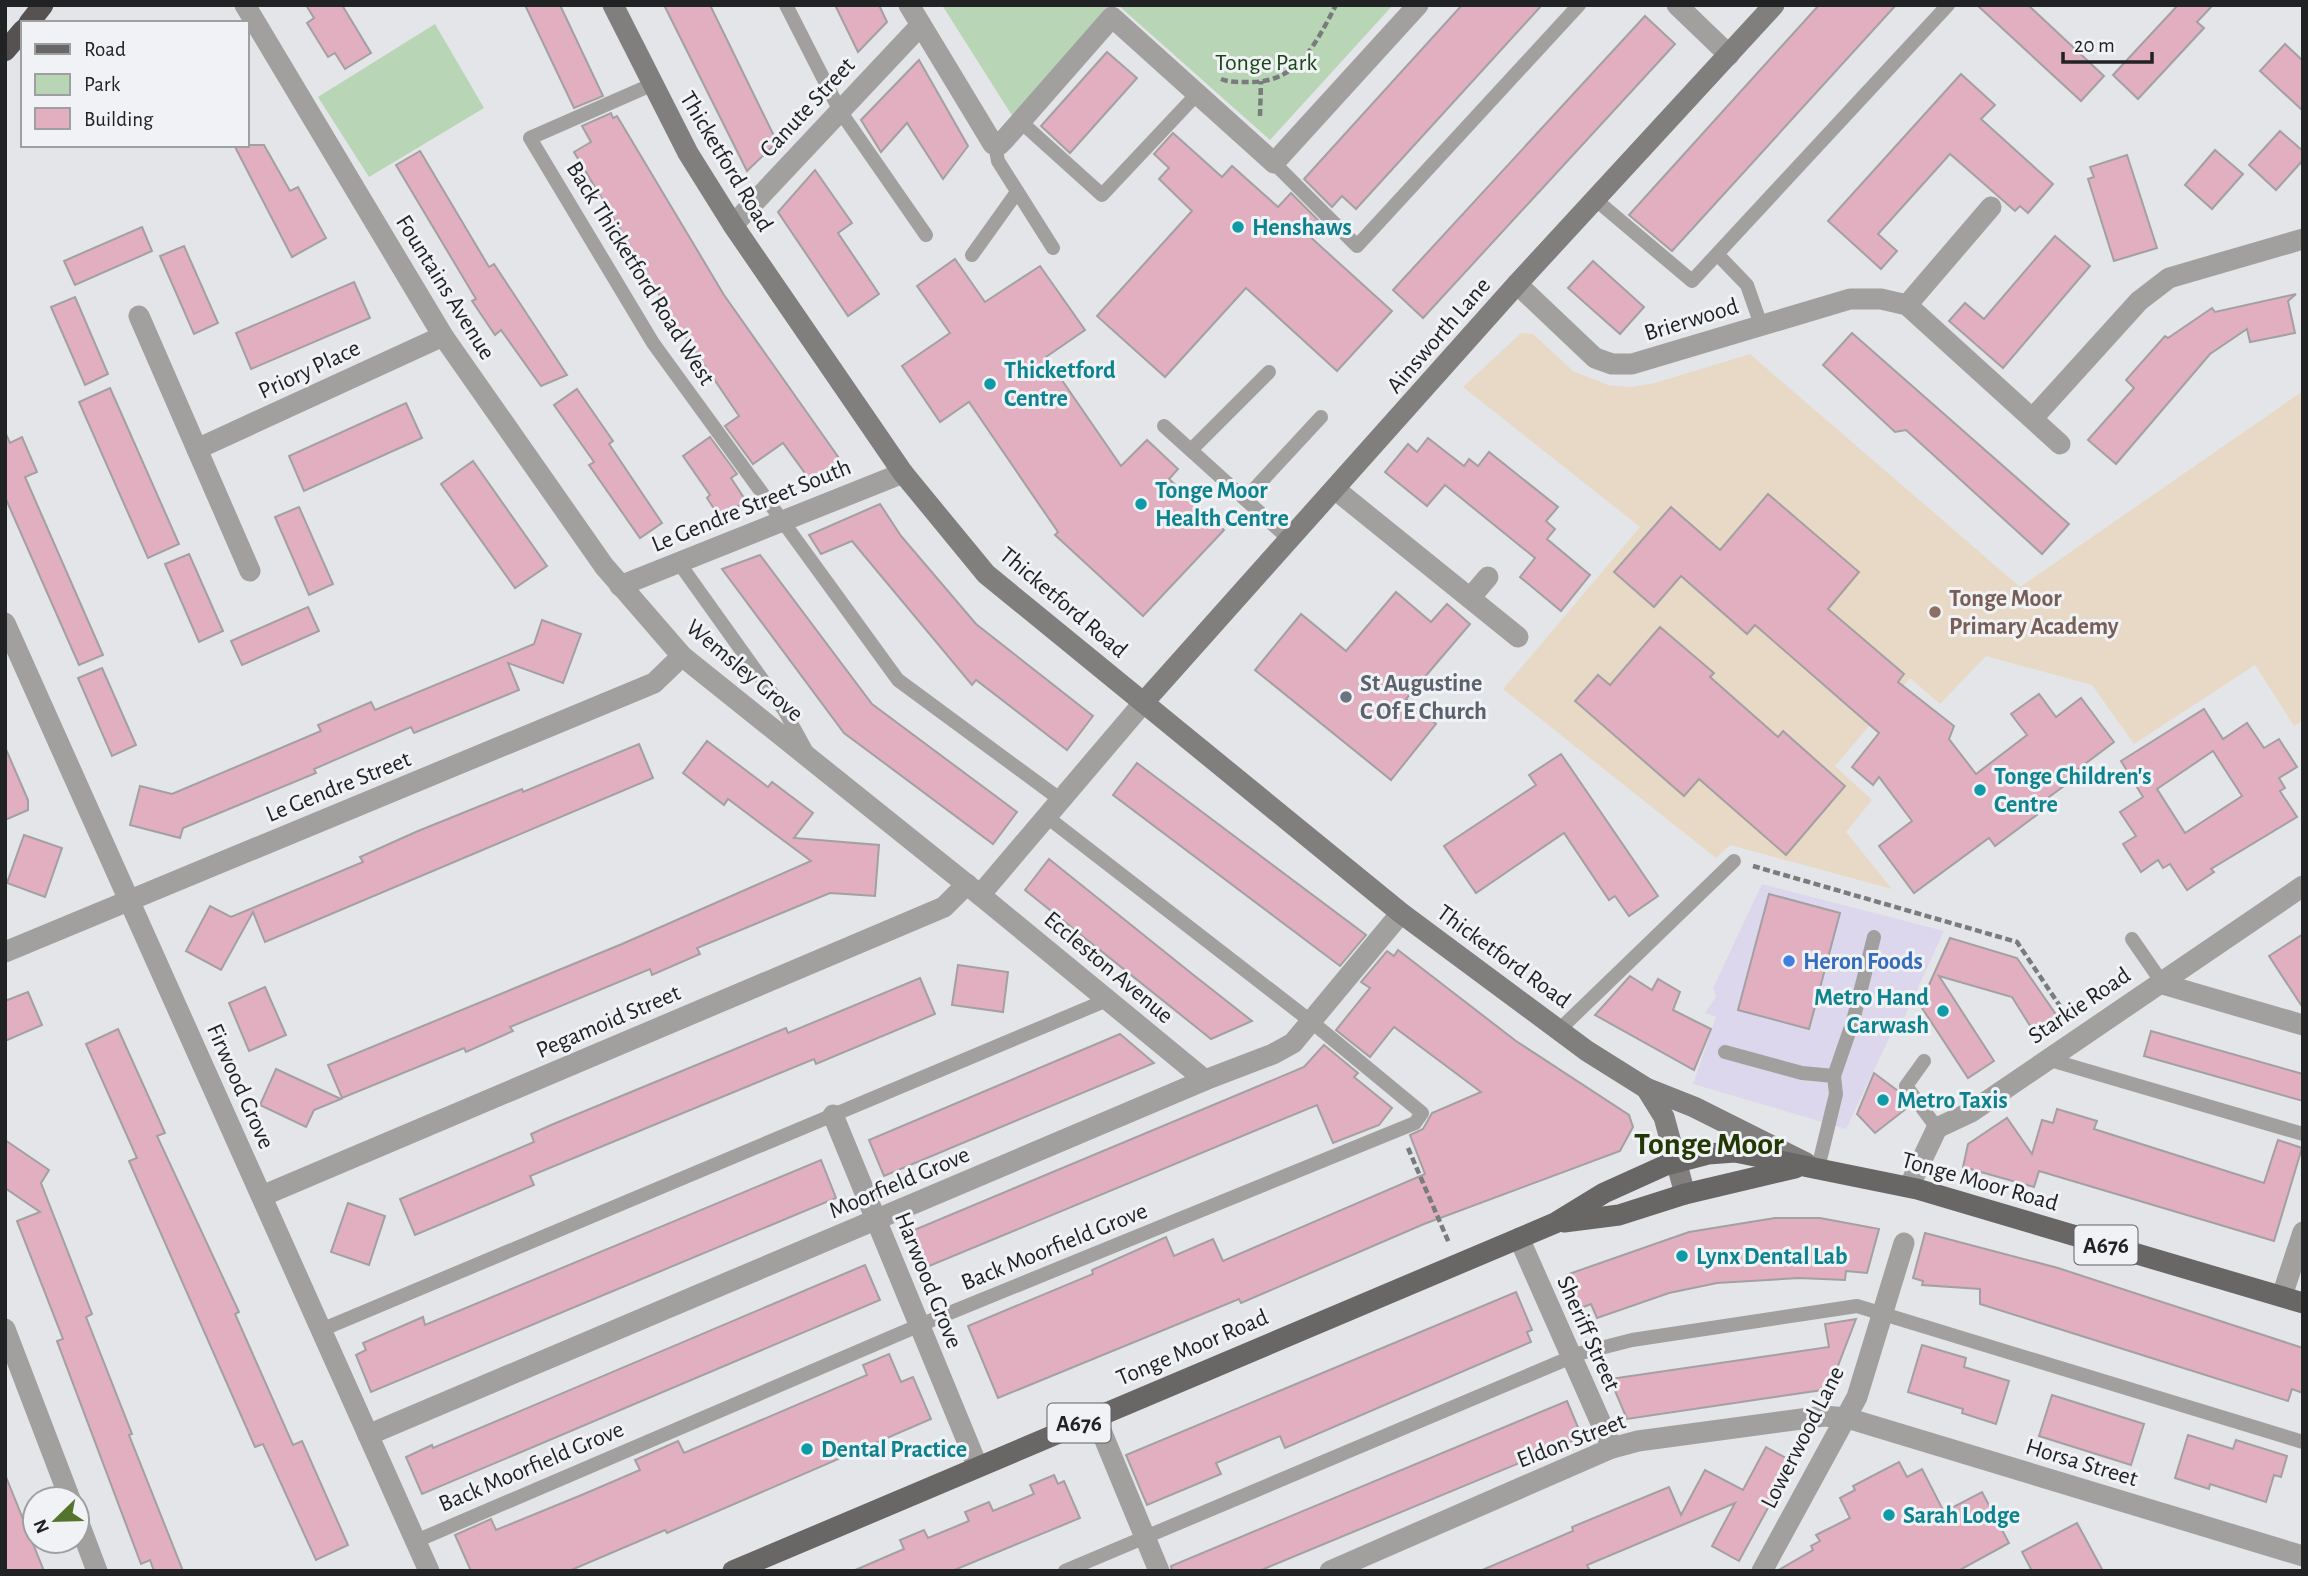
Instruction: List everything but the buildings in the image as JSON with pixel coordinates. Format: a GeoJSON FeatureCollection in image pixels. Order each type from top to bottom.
{"type":"FeatureCollection","features":[{"type":"Feature","properties":{"kind":"highway"},"geometry":{"type":"LineString","coordinates":[[31,21],[43,5]]}},
{"type":"Feature","properties":{"kind":"highway"},"geometry":{"type":"LineString","coordinates":[[5,51],[21,32]]}},
{"type":"Feature","properties":{"kind":"main road","name":"Thicketford Road"},"geometry":{"type":"LineString","coordinates":[[613,5],[651,85],[733,225],[902,473],[986,574],[1401,913],[1587,1051],[1646,1088],[1694,1107],[1810,1167]]}},
{"type":"Feature","properties":{"kind":"main road","name":"Ainsworth Lane"},"geometry":{"type":"LineString","coordinates":[[1144,702],[1288,538],[1336,490],[1517,284],[1774,5]]}},
{"type":"Feature","properties":{"kind":"main road","name":"Thicketford Road"},"geometry":{"type":"LineString","coordinates":[[1646,1088],[1664,1117],[1685,1194]]}},
{"type":"Feature","properties":{"kind":"main road","name":"Tonge Moor Road"},"geometry":{"type":"LineString","coordinates":[[733,1571],[977,1465],[1555,1223],[1604,1193],[1676,1161],[1708,1154],[1735,1152],[1909,1187],[2303,1303]]}},
{"type":"Feature","properties":{"kind":"main road","name":"Tonge Moor Road"},"geometry":{"type":"LineString","coordinates":[[1555,1223],[1619,1215],[1685,1194],[1810,1167]]}},
{"type":"Feature","properties":{"kind":"street","name":"Fountains Avenue"},"geometry":{"type":"LineString","coordinates":[[245,5],[443,336],[620,586]]}},
{"type":"Feature","properties":{"kind":"street"},"geometry":{"type":"LineString","coordinates":[[909,5],[994,145],[1021,122],[1112,17],[1274,163],[1418,5]]}},
{"type":"Feature","properties":{"kind":"street"},"geometry":{"type":"LineString","coordinates":[[1677,5],[1729,55]]}},
{"type":"Feature","properties":{"kind":"street","name":"Canute Street"},"geometry":{"type":"LineString","coordinates":[[733,225],[920,26]]}},
{"type":"Feature","properties":{"kind":"street"},"geometry":{"type":"LineString","coordinates":[[1991,207],[1907,305],[2060,444]]}},
{"type":"Feature","properties":{"kind":"street"},"geometry":{"type":"LineString","coordinates":[[2033,418],[2138,301],[2169,278],[2303,239]]}},
{"type":"Feature","properties":{"kind":"street","name":"Brierwood"},"geometry":{"type":"LineString","coordinates":[[1517,284],[1595,358],[1612,364],[1632,364],[1850,299],[1881,299],[1907,305]]}},
{"type":"Feature","properties":{"kind":"street"},"geometry":{"type":"LineString","coordinates":[[139,316],[250,571]]}},
{"type":"Feature","properties":{"kind":"street","name":"Priory Place"},"geometry":{"type":"LineString","coordinates":[[197,449],[443,336]]}},
{"type":"Feature","properties":{"kind":"street","name":"Le Gendre Street South"},"geometry":{"type":"LineString","coordinates":[[620,586],[902,473]]}},
{"type":"Feature","properties":{"kind":"street"},"geometry":{"type":"LineString","coordinates":[[1336,490],[1518,637]]}},
{"type":"Feature","properties":{"kind":"street"},"geometry":{"type":"LineString","coordinates":[[1470,598],[1488,577]]}},
{"type":"Feature","properties":{"kind":"street","name":"Wemsley Grove"},"geometry":{"type":"LineString","coordinates":[[620,586],[682,656],[974,890]]}},
{"type":"Feature","properties":{"kind":"street","name":"Firwood Grove"},"geometry":{"type":"LineString","coordinates":[[5,623],[429,1571]]}},
{"type":"Feature","properties":{"kind":"street","name":"Le Gendre Street"},"geometry":{"type":"LineString","coordinates":[[5,952],[654,683],[682,656]]}},
{"type":"Feature","properties":{"kind":"street","name":"Pegamoid Street"},"geometry":{"type":"LineString","coordinates":[[262,1196],[944,906],[974,890],[1047,817],[1144,702]]}},
{"type":"Feature","properties":{"kind":"street","name":"Starkie Road"},"geometry":{"type":"LineString","coordinates":[[1937,1128],[1971,1112],[2303,886]]}},
{"type":"Feature","properties":{"kind":"street","name":"Eccleston Avenue"},"geometry":{"type":"LineString","coordinates":[[974,890],[1205,1080]]}},
{"type":"Feature","properties":{"kind":"street","name":"Moorfield Grove"},"geometry":{"type":"LineString","coordinates":[[368,1435],[1205,1080],[1273,1055],[1293,1043],[1313,1023],[1401,913]]}},
{"type":"Feature","properties":{"kind":"street"},"geometry":{"type":"LineString","coordinates":[[2160,982],[2303,1026]]}},
{"type":"Feature","properties":{"kind":"street","name":"Harwood Grove"},"geometry":{"type":"LineString","coordinates":[[833,1115],[977,1465]]}},
{"type":"Feature","properties":{"kind":"street"},"geometry":{"type":"LineString","coordinates":[[1909,1187],[1937,1128]]}},
{"type":"Feature","properties":{"kind":"street"},"geometry":{"type":"LineString","coordinates":[[2282,1296],[2303,1232]]}},
{"type":"Feature","properties":{"kind":"street","name":"Sheriff Street"},"geometry":{"type":"LineString","coordinates":[[1518,1238],[1612,1448]]}},
{"type":"Feature","properties":{"kind":"street","name":"Lowerwood Lane"},"geometry":{"type":"LineString","coordinates":[[1762,1571],[1857,1397],[1904,1243]]}},
{"type":"Feature","properties":{"kind":"street"},"geometry":{"type":"LineString","coordinates":[[5,1329],[65,1485]]}},
{"type":"Feature","properties":{"kind":"street"},"geometry":{"type":"LineString","coordinates":[[1096,1416],[1159,1571]]}},
{"type":"Feature","properties":{"kind":"street","name":"Eldon Street"},"geometry":{"type":"LineString","coordinates":[[1329,1571],[1612,1448],[1638,1441],[1803,1417],[1847,1418]]}},
{"type":"Feature","properties":{"kind":"street","name":"Horsa Street"},"geometry":{"type":"LineString","coordinates":[[1847,1418],[2301,1559]]}},
{"type":"Feature","properties":{"kind":"lane"},"geometry":{"type":"LineString","coordinates":[[786,5],[840,111],[926,235]]}},
{"type":"Feature","properties":{"kind":"lane"},"geometry":{"type":"LineString","coordinates":[[1274,163],[1357,246],[1579,5]]}},
{"type":"Feature","properties":{"kind":"lane"},"geometry":{"type":"LineString","coordinates":[[1596,200],[1692,281],[1948,5]]}},
{"type":"Feature","properties":{"kind":"lane","name":"Back Thicketford Road West"},"geometry":{"type":"LineString","coordinates":[[651,85],[530,138],[653,343],[898,680],[1061,800]]}},
{"type":"Feature","properties":{"kind":"lane"},"geometry":{"type":"LineString","coordinates":[[1021,122],[1102,195],[1197,94]]}},
{"type":"Feature","properties":{"kind":"lane"},"geometry":{"type":"LineString","coordinates":[[994,145],[998,161],[1053,248]]}},
{"type":"Feature","properties":{"kind":"lane"},"geometry":{"type":"LineString","coordinates":[[972,255],[1017,192]]}},
{"type":"Feature","properties":{"kind":"lane"},"geometry":{"type":"LineString","coordinates":[[1718,255],[1747,285],[1761,325]]}},
{"type":"Feature","properties":{"kind":"lane"},"geometry":{"type":"LineString","coordinates":[[1191,450],[1269,372]]}},
{"type":"Feature","properties":{"kind":"lane"},"geometry":{"type":"LineString","coordinates":[[1245,499],[1321,417]]}},
{"type":"Feature","properties":{"kind":"lane"},"geometry":{"type":"LineString","coordinates":[[1164,426],[1288,538]]}},
{"type":"Feature","properties":{"kind":"lane","name":"Wemsley Grove"},"geometry":{"type":"LineString","coordinates":[[679,563],[784,710],[810,759]]}},
{"type":"Feature","properties":{"kind":"lane"},"geometry":{"type":"LineString","coordinates":[[1047,817],[1313,1023]]}},
{"type":"Feature","properties":{"kind":"lane"},"geometry":{"type":"LineString","coordinates":[[1559,1030],[1734,861]]}},
{"type":"Feature","properties":{"kind":"lane"},"geometry":{"type":"LineString","coordinates":[[1810,1167],[1836,1094],[1834,1076],[1853,1021],[1874,937]]}},
{"type":"Feature","properties":{"kind":"lane"},"geometry":{"type":"LineString","coordinates":[[2132,939],[2160,982]]}},
{"type":"Feature","properties":{"kind":"lane"},"geometry":{"type":"LineString","coordinates":[[321,1330],[1107,1000]]}},
{"type":"Feature","properties":{"kind":"lane","name":"Back Moorfield Grove"},"geometry":{"type":"LineString","coordinates":[[416,1541],[919,1325],[1415,1123],[1422,1113],[1313,1023]]}},
{"type":"Feature","properties":{"kind":"lane"},"geometry":{"type":"LineString","coordinates":[[1725,1052],[1802,1073],[1834,1076]]}},
{"type":"Feature","properties":{"kind":"lane"},"geometry":{"type":"LineString","coordinates":[[2046,1059],[2303,1134]]}},
{"type":"Feature","properties":{"kind":"lane"},"geometry":{"type":"LineString","coordinates":[[1924,1061],[1906,1086],[1937,1128]]}},
{"type":"Feature","properties":{"kind":"lane"},"geometry":{"type":"LineString","coordinates":[[1065,1571],[1571,1357],[1632,1340],[1857,1306],[2303,1442]]}},
{"type":"Feature","properties":{"kind":"path"},"geometry":{"type":"LineString","coordinates":[[1261,82],[1289,72],[1305,59],[1336,5]]}},
{"type":"Feature","properties":{"kind":"path"},"geometry":{"type":"LineString","coordinates":[[1734,861],[2017,942],[2081,1036]]}},
{"type":"Feature","properties":{"kind":"path"},"geometry":{"type":"LineString","coordinates":[[1400,1129],[1457,1263]]}},
{"type":"Feature","properties":{"kind":"shaded area","name":"Tonge Moor Primary Academy"},"geometry":{"type":"Polygon","coordinates":[[[1521,333],[1533,334],[1573,371],[1608,385],[1631,387],[1655,383],[1750,354],[2020,587],[2303,391],[2303,720],[2294,726],[2255,665],[2134,744],[2092,685],[1986,656],[1940,704],[1910,678],[1835,766],[1872,800],[1846,832],[1892,889],[1730,845],[1716,858],[1503,689],[1640,527],[1463,387],[1521,333]]]}},
{"type":"Feature","properties":{"kind":"shaded area"},"geometry":{"type":"Polygon","coordinates":[[[1762,884],[1944,931],[1904,1018],[1893,1030],[1846,1129],[1693,1084],[1716,1017],[1705,1013],[1716,997],[1713,988],[1762,884]]]}},
{"type":"Feature","properties":{"kind":"green space"},"geometry":{"type":"Polygon","coordinates":[[[942,5],[1110,5],[1013,117],[942,5]]]}},
{"type":"Feature","properties":{"kind":"green space","name":"Tonge Park"},"geometry":{"type":"Polygon","coordinates":[[[1118,5],[1393,5],[1270,140],[1118,5]]]}},
{"type":"Feature","properties":{"kind":"green space"},"geometry":{"type":"Polygon","coordinates":[[[435,24],[484,108],[369,177],[318,97],[435,24]]]}},
{"type":"Feature","properties":{"kind":"place","name":"Henshaws"},"geometry":{"type":"Point","coordinates":[1238,227]}},
{"type":"Feature","properties":{"kind":"place","name":"Thicketford Centre"},"geometry":{"type":"Point","coordinates":[990,384]}},
{"type":"Feature","properties":{"kind":"place","name":"Tonge Moor Health Centre"},"geometry":{"type":"Point","coordinates":[1141,504]}},
{"type":"Feature","properties":{"kind":"place","name":"Tonge Moor Primary Academy"},"geometry":{"type":"Point","coordinates":[1935,612]}},
{"type":"Feature","properties":{"kind":"place","name":"St Augustine C Of E Church"},"geometry":{"type":"Point","coordinates":[1346,697]}},
{"type":"Feature","properties":{"kind":"place","name":"Tonge Children's Centre"},"geometry":{"type":"Point","coordinates":[1980,790]}},
{"type":"Feature","properties":{"kind":"place","name":"Heron Foods"},"geometry":{"type":"Point","coordinates":[1789,961]}},
{"type":"Feature","properties":{"kind":"place","name":"Metro Hand Carwash"},"geometry":{"type":"Point","coordinates":[1943,1011]}},
{"type":"Feature","properties":{"kind":"place","name":"Metro Taxis"},"geometry":{"type":"Point","coordinates":[1883,1100]}},
{"type":"Feature","properties":{"kind":"place","name":"Lynx Dental Lab"},"geometry":{"type":"Point","coordinates":[1682,1256]}},
{"type":"Feature","properties":{"kind":"place","name":"Dental Practice"},"geometry":{"type":"Point","coordinates":[807,1449]}},
{"type":"Feature","properties":{"kind":"place","name":"Sarah Lodge"},"geometry":{"type":"Point","coordinates":[1889,1515]}},
{"type":"Feature","properties":{"kind":"district","name":"Tonge Moor"},"geometry":{"type":"Point","coordinates":[1709,1143]}}]}
